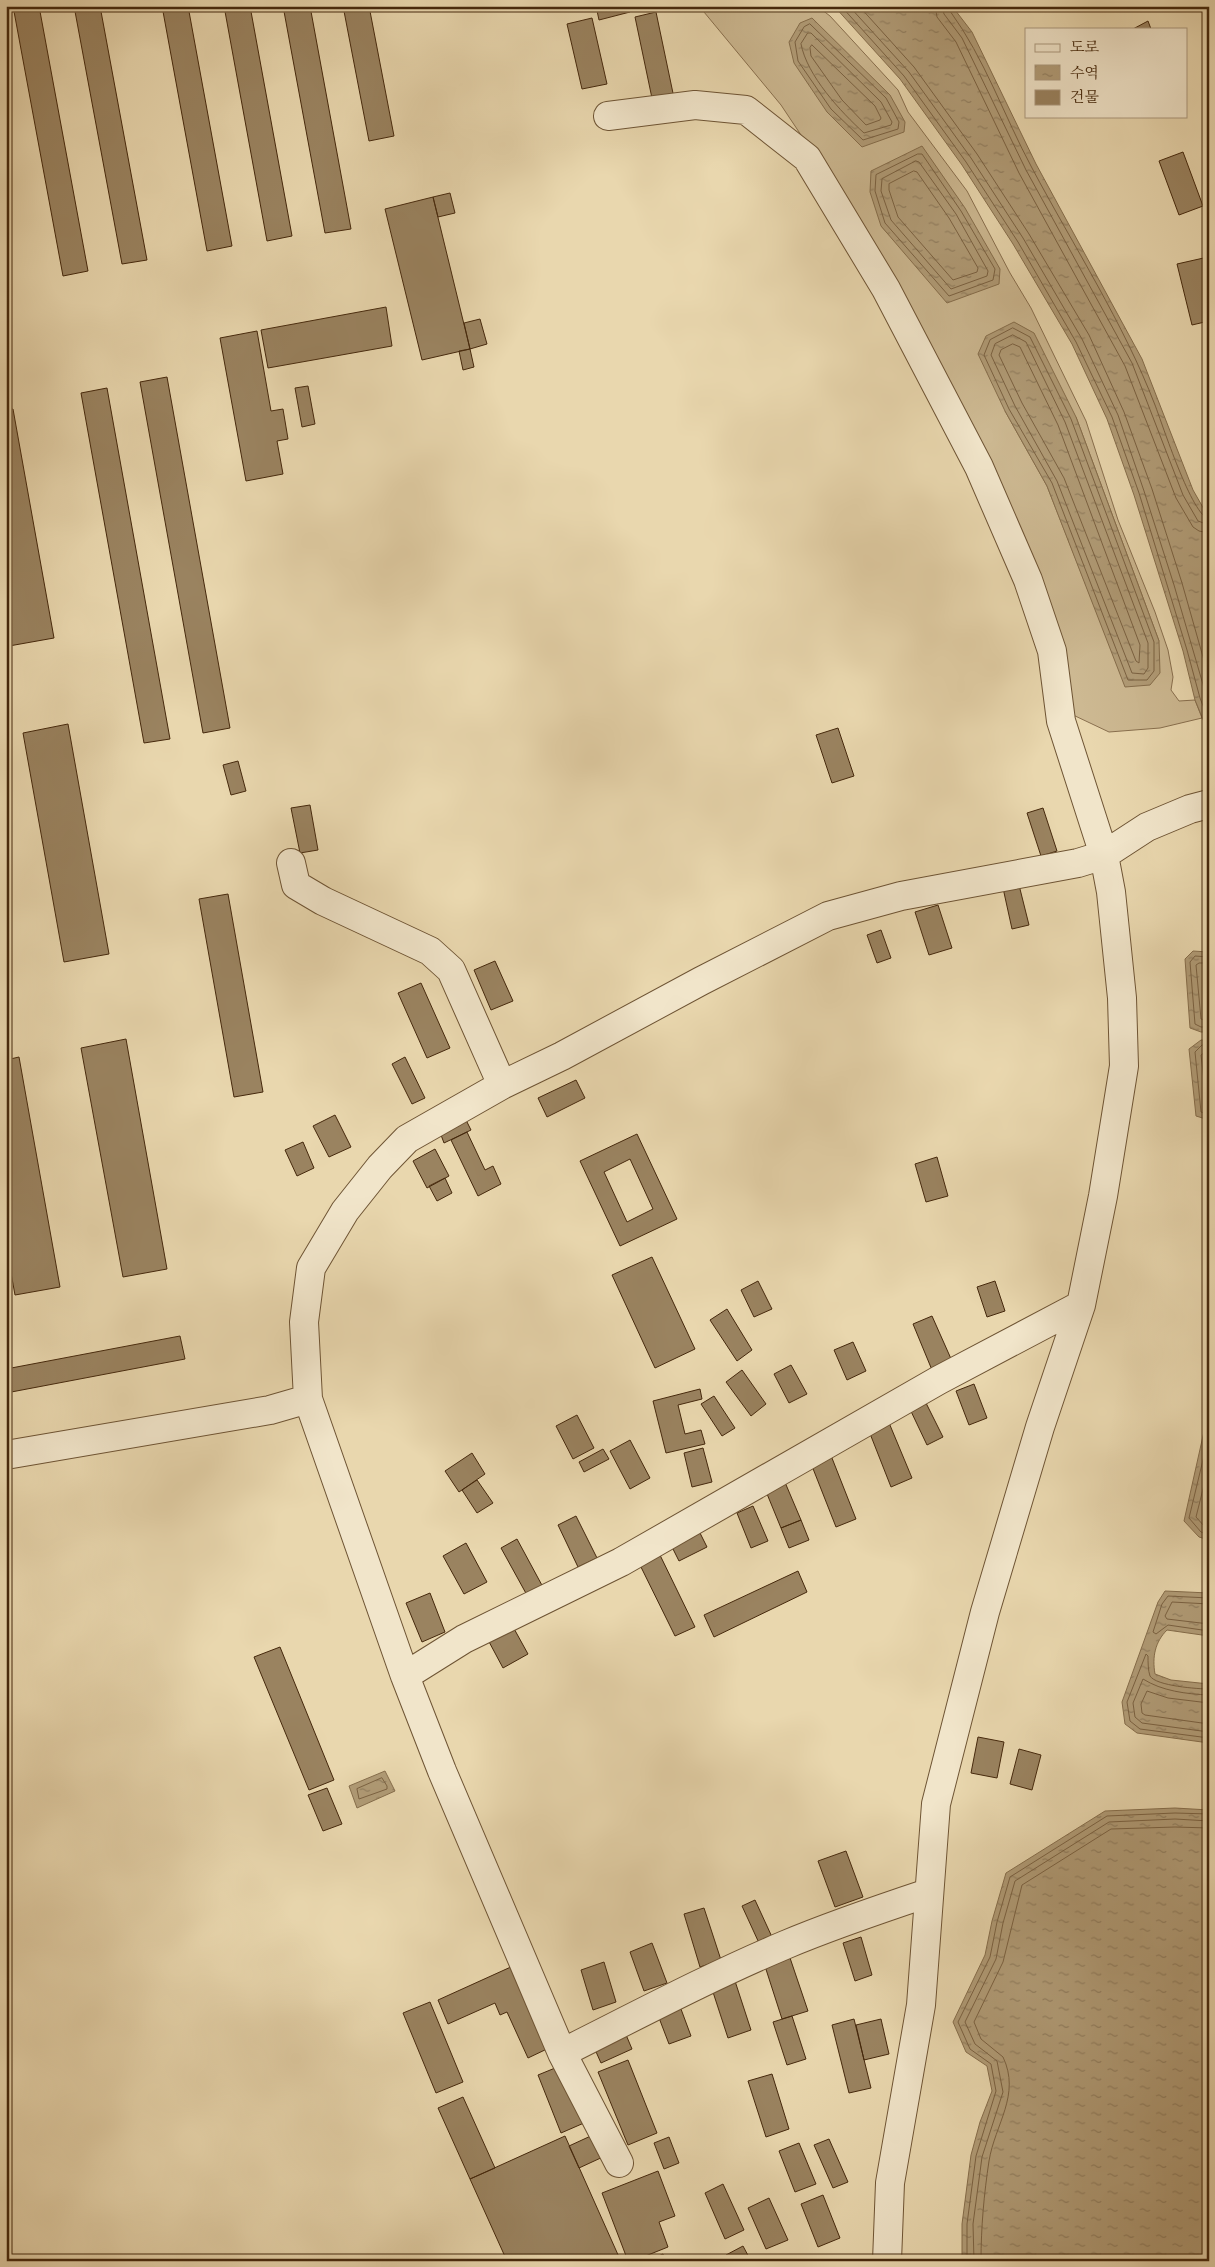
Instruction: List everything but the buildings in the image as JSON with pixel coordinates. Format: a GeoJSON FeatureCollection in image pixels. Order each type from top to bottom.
{"type":"FeatureCollection","features":[{"type":"Feature","properties":{"kind":"street"},"geometry":{"type":"LineString","coordinates":[[608,116],[695,105],[746,110],[807,158],[886,289],[979,467],[1028,580],[1052,651],[1061,721],[1104,855],[1111,892],[1122,998],[1124,1066],[1103,1196],[1081,1305],[1046,1409],[985,1612],[936,1804],[921,2005],[890,2183],[887,2261]]}},
{"type":"Feature","properties":{"kind":"street"},"geometry":{"type":"LineString","coordinates":[[619,2163],[562,2054],[442,1771],[405,1676],[308,1399],[304,1322],[311,1268],[345,1211],[380,1167],[407,1139],[502,1085],[562,1056],[702,980],[828,916],[901,896],[1078,863],[1104,855],[1147,827],[1190,809],[1209,804]]}},
{"type":"Feature","properties":{"kind":"street"},"geometry":{"type":"LineString","coordinates":[[291,863],[296,885],[323,901],[430,951],[452,970],[502,1085]]}},
{"type":"Feature","properties":{"kind":"street"},"geometry":{"type":"LineString","coordinates":[[405,1676],[464,1639],[621,1562],[939,1380],[1081,1305]]}},
{"type":"Feature","properties":{"kind":"street"},"geometry":{"type":"LineString","coordinates":[[6,1455],[270,1410],[308,1399]]}},
{"type":"Feature","properties":{"kind":"street"},"geometry":{"type":"LineString","coordinates":[[562,2054],[675,1996],[785,1945],[874,1911],[928,1893]]}},
{"type":"Feature","properties":{"kind":"shaded area"},"geometry":{"type":"Polygon","coordinates":[[[699,6],[733,6],[751,11],[763,6],[817,6],[830,16],[898,90],[908,112],[967,191],[1010,273],[1031,308],[1086,421],[1118,520],[1155,612],[1168,650],[1173,677],[1171,690],[1179,701],[1195,700],[1202,718],[1160,728],[1109,732],[1071,714],[1064,666],[835,186],[781,105],[699,6]],[[881,226],[913,261],[1000,269],[881,226]],[[1005,411],[1047,486],[1126,687],[1159,641],[1076,417],[1005,411]]]}},
{"type":"Feature","properties":{"kind":"water"},"geometry":{"type":"Polygon","coordinates":[[[834,6],[952,6],[972,32],[1036,164],[1142,359],[1193,490],[1209,518],[1209,734],[1195,700],[1183,651],[1134,495],[1107,419],[1072,344],[1013,244],[962,165],[900,79],[834,6]]]}},
{"type":"Feature","properties":{"kind":"water"},"geometry":{"type":"Polygon","coordinates":[[[812,18],[890,95],[905,122],[904,132],[862,147],[827,112],[794,63],[789,42],[800,23],[812,18]]]}},
{"type":"Feature","properties":{"kind":"water"},"geometry":{"type":"Polygon","coordinates":[[[922,146],[965,208],[1000,269],[999,284],[947,303],[881,226],[870,192],[871,171],[922,146]]]}},
{"type":"Feature","properties":{"kind":"water"},"geometry":{"type":"Polygon","coordinates":[[[1014,322],[1034,333],[1076,417],[1159,641],[1160,673],[1150,685],[1125,687],[1047,486],[1005,411],[978,354],[986,336],[1014,322]]]}},
{"type":"Feature","properties":{"kind":"water"},"geometry":{"type":"Polygon","coordinates":[[[1193,951],[1208,952],[1209,955],[1209,1032],[1201,1032],[1190,1028],[1185,959],[1193,951]]]}},
{"type":"Feature","properties":{"kind":"water"},"geometry":{"type":"Polygon","coordinates":[[[1201,1040],[1209,1040],[1209,1120],[1196,1116],[1189,1049],[1201,1040]]]}},
{"type":"Feature","properties":{"kind":"water"},"geometry":{"type":"Polygon","coordinates":[[[1209,1409],[1209,1540],[1199,1537],[1184,1521],[1209,1409]]]}},
{"type":"Feature","properties":{"kind":"water"},"geometry":{"type":"Polygon","coordinates":[[[1165,1591],[1209,1593],[1209,1636],[1167,1630],[1157,1645],[1154,1662],[1155,1674],[1171,1680],[1209,1684],[1209,1743],[1137,1733],[1125,1724],[1122,1702],[1158,1602],[1165,1591]]]}},
{"type":"Feature","properties":{"kind":"water"},"geometry":{"type":"Polygon","coordinates":[[[385,1771],[395,1791],[357,1808],[349,1786],[385,1771]]]}},
{"type":"Feature","properties":{"kind":"water"},"geometry":{"type":"Polygon","coordinates":[[[1175,1808],[1209,1810],[1209,2261],[962,2261],[962,2224],[971,2155],[980,2122],[992,2091],[987,2066],[966,2052],[953,2022],[985,1955],[992,1921],[1006,1873],[1105,1811],[1175,1808]]]}}]}
